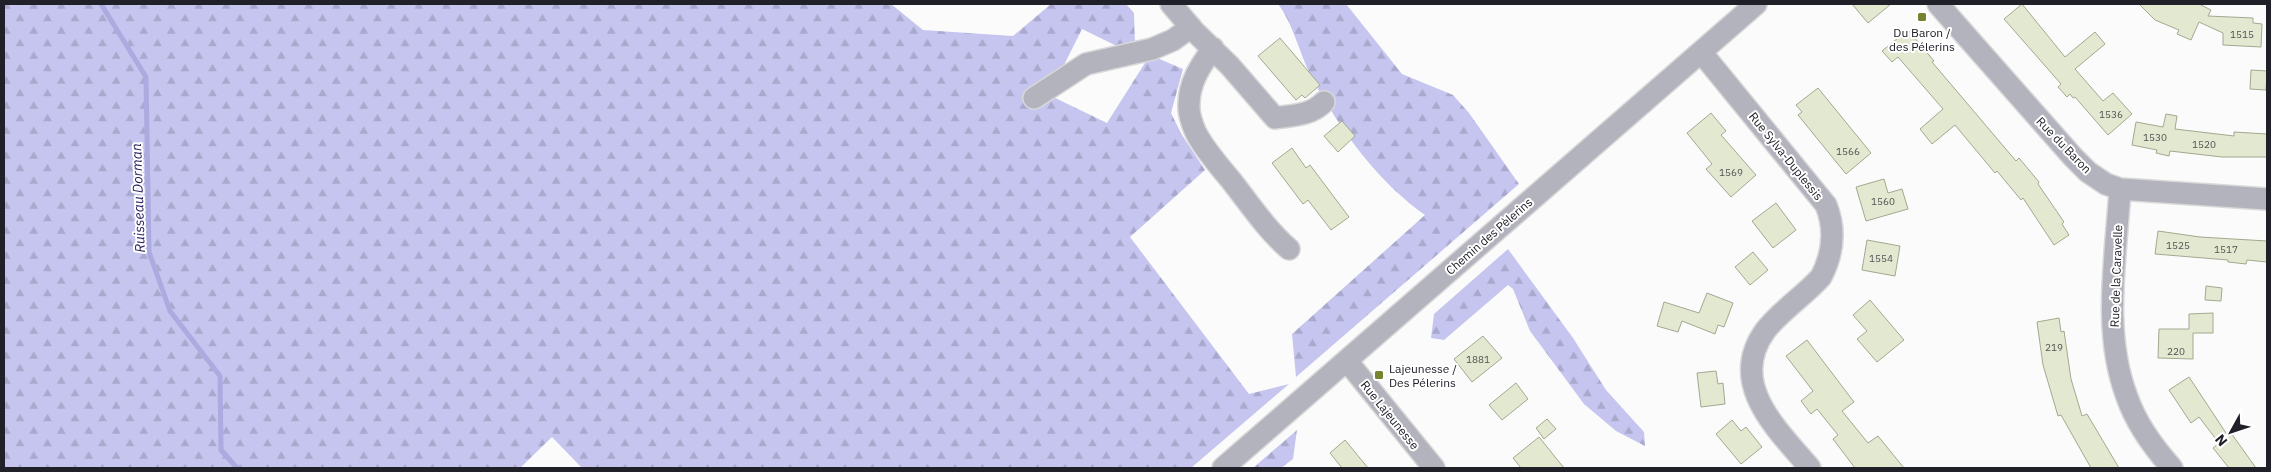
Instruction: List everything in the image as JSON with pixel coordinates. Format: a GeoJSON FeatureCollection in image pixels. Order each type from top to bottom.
{"type":"FeatureCollection","features":[{"type":"Feature","properties":{"kind":"street"},"geometry":{"type":"LineString","coordinates":[[1171,4],[1275,118],[1306,114],[1315,110],[1324,102]]}},
{"type":"Feature","properties":{"kind":"street","name":"Chemin des Pèlerins"},"geometry":{"type":"LineString","coordinates":[[1223,468],[1756,4]]}},
{"type":"Feature","properties":{"kind":"street","name":"Rue du Baron"},"geometry":{"type":"LineString","coordinates":[[1938,4],[2073,157],[2088,172],[2106,184],[2120,189],[2267,199]]}},
{"type":"Feature","properties":{"kind":"street"},"geometry":{"type":"LineString","coordinates":[[1034,98],[1086,64],[1152,49],[1173,40],[1191,27]]}},
{"type":"Feature","properties":{"kind":"street"},"geometry":{"type":"LineString","coordinates":[[1213,48],[1196,74],[1191,88],[1189,103],[1193,126],[1208,151],[1272,233],[1289,250]]}},
{"type":"Feature","properties":{"kind":"street","name":"Rue Sylva-Duplessis"},"geometry":{"type":"LineString","coordinates":[[1701,52],[1826,205],[1832,218],[1833,240],[1827,266],[1821,278],[1765,331],[1756,350],[1752,367],[1756,396],[1762,411],[1810,468]]}},
{"type":"Feature","properties":{"kind":"street","name":"Rue de la Caravelle"},"geometry":{"type":"LineString","coordinates":[[2120,189],[2113,328],[2117,363],[2127,398],[2144,431],[2172,468]]}},
{"type":"Feature","properties":{"kind":"street","name":"Rue Lajeunesse"},"geometry":{"type":"LineString","coordinates":[[1347,361],[1434,468]]}},
{"type":"Feature","properties":{"kind":"green space"},"geometry":{"type":"Polygon","coordinates":[[[4,4],[891,4],[923,30],[1013,36],[1051,4],[1126,4],[1134,13],[1135,46],[1129,52],[1082,29],[1049,95],[1107,123],[1150,55],[1183,69],[1171,113],[1182,135],[1205,170],[1130,237],[1249,394],[1289,384],[1191,468],[582,468],[552,437],[520,468],[4,468],[4,4]]]}},
{"type":"Feature","properties":{"kind":"green space"},"geometry":{"type":"Polygon","coordinates":[[[1278,4],[1346,4],[1402,74],[1453,95],[1469,113],[1519,184],[1296,377],[1292,334],[1425,215],[1391,187],[1349,137],[1313,80],[1293,31],[1278,4]]]}},
{"type":"Feature","properties":{"kind":"green space"},"geometry":{"type":"Polygon","coordinates":[[[1508,249],[1573,338],[1606,390],[1644,432],[1645,446],[1616,431],[1584,404],[1530,331],[1513,289],[1508,285],[1444,340],[1431,338],[1434,314],[1508,249]]]}},
{"type":"Feature","properties":{"kind":"green space"},"geometry":{"type":"Polygon","coordinates":[[[1297,430],[1293,459],[1281,468],[1253,468],[1297,430]]]}},
{"type":"Feature","properties":{"kind":"building"},"geometry":{"type":"Polygon","coordinates":[[[1852,4],[1891,4],[1868,23],[1852,4]]]}},
{"type":"Feature","properties":{"kind":"building"},"geometry":{"type":"Polygon","coordinates":[[[2022,4],[2065,57],[2095,32],[2105,44],[2075,69],[2103,101],[2113,93],[2132,114],[2108,135],[2075,97],[2073,98],[2070,94],[2067,97],[2058,87],[2061,84],[2004,19],[2022,4]]]}},
{"type":"Feature","properties":{"kind":"building"},"geometry":{"type":"Polygon","coordinates":[[[2139,4],[2199,4],[2211,10],[2208,16],[2253,18],[2253,23],[2262,24],[2261,47],[2223,45],[2223,33],[2199,22],[2191,40],[2177,34],[2179,30],[2155,20],[2139,4]]]}},
{"type":"Feature","properties":{"kind":"building"},"geometry":{"type":"Polygon","coordinates":[[[1908,30],[1934,61],[1932,62],[2016,161],[2019,158],[2039,182],[2038,184],[2064,222],[2062,224],[2069,235],[2054,245],[2023,198],[2021,200],[1997,171],[1995,173],[1955,125],[1932,144],[1920,129],[1943,109],[1898,57],[1892,62],[1882,51],[1908,30]]]}},
{"type":"Feature","properties":{"kind":"building"},"geometry":{"type":"Polygon","coordinates":[[[1280,38],[1320,85],[1305,98],[1302,95],[1296,100],[1258,56],[1280,38]]]}},
{"type":"Feature","properties":{"kind":"building"},"geometry":{"type":"Polygon","coordinates":[[[2251,70],[2267,71],[2266,90],[2250,89],[2251,70]]]}},
{"type":"Feature","properties":{"kind":"building"},"geometry":{"type":"Polygon","coordinates":[[[1818,88],[1871,153],[1846,174],[1798,115],[1802,112],[1796,105],[1818,88]]]}},
{"type":"Feature","properties":{"kind":"building"},"geometry":{"type":"Polygon","coordinates":[[[1711,113],[1726,131],[1721,135],[1756,175],[1731,197],[1706,169],[1712,164],[1687,133],[1711,113]]]}},
{"type":"Feature","properties":{"kind":"building"},"geometry":{"type":"Polygon","coordinates":[[[2166,114],[2177,116],[2175,129],[2234,136],[2234,132],[2267,134],[2267,157],[2222,157],[2170,151],[2169,156],[2156,153],[2157,150],[2132,145],[2136,122],[2163,127],[2166,114]]]}},
{"type":"Feature","properties":{"kind":"building"},"geometry":{"type":"Polygon","coordinates":[[[1342,121],[1355,136],[1338,152],[1324,136],[1342,121]]]}},
{"type":"Feature","properties":{"kind":"building"},"geometry":{"type":"Polygon","coordinates":[[[1292,148],[1306,168],[1310,165],[1349,217],[1331,230],[1308,200],[1303,204],[1272,163],[1292,148]]]}},
{"type":"Feature","properties":{"kind":"building"},"geometry":{"type":"Polygon","coordinates":[[[1884,179],[1888,193],[1902,189],[1908,209],[1866,221],[1856,187],[1884,179]]]}},
{"type":"Feature","properties":{"kind":"building"},"geometry":{"type":"Polygon","coordinates":[[[1776,203],[1796,230],[1773,248],[1752,221],[1776,203]]]}},
{"type":"Feature","properties":{"kind":"building"},"geometry":{"type":"Polygon","coordinates":[[[2158,231],[2200,237],[2267,241],[2267,262],[2247,260],[2246,264],[2228,262],[2228,260],[2155,254],[2158,231]]]}},
{"type":"Feature","properties":{"kind":"building"},"geometry":{"type":"Polygon","coordinates":[[[1867,240],[1900,246],[1895,276],[1862,270],[1867,240]]]}},
{"type":"Feature","properties":{"kind":"building"},"geometry":{"type":"Polygon","coordinates":[[[1753,252],[1768,270],[1750,285],[1735,267],[1753,252]]]}},
{"type":"Feature","properties":{"kind":"building"},"geometry":{"type":"Polygon","coordinates":[[[2206,286],[2222,288],[2221,301],[2205,300],[2206,286]]]}},
{"type":"Feature","properties":{"kind":"building"},"geometry":{"type":"Polygon","coordinates":[[[1707,293],[1733,303],[1724,327],[1718,325],[1715,334],[1682,321],[1678,332],[1657,326],[1664,302],[1699,313],[1707,293]]]}},
{"type":"Feature","properties":{"kind":"building"},"geometry":{"type":"Polygon","coordinates":[[[1870,300],[1904,340],[1877,362],[1857,339],[1867,331],[1853,315],[1870,300]]]}},
{"type":"Feature","properties":{"kind":"building"},"geometry":{"type":"Polygon","coordinates":[[[2213,313],[2213,333],[2193,333],[2193,359],[2158,358],[2159,329],[2189,329],[2189,314],[2213,313]]]}},
{"type":"Feature","properties":{"kind":"building"},"geometry":{"type":"Polygon","coordinates":[[[2059,318],[2061,332],[2064,331],[2071,379],[2082,416],[2087,414],[2119,468],[2091,468],[2061,415],[2058,416],[2043,365],[2037,322],[2059,318]]]}},
{"type":"Feature","properties":{"kind":"building"},"geometry":{"type":"Polygon","coordinates":[[[1483,336],[1502,358],[1472,382],[1454,359],[1483,336]]]}},
{"type":"Feature","properties":{"kind":"building"},"geometry":{"type":"Polygon","coordinates":[[[1807,340],[1854,402],[1842,411],[1868,443],[1878,436],[1904,468],[1855,468],[1833,439],[1838,435],[1817,409],[1811,414],[1801,401],[1813,391],[1786,356],[1807,340]]]}},
{"type":"Feature","properties":{"kind":"building"},"geometry":{"type":"Polygon","coordinates":[[[1716,371],[1718,384],[1723,383],[1725,404],[1701,407],[1697,373],[1716,371]]]}},
{"type":"Feature","properties":{"kind":"building"},"geometry":{"type":"Polygon","coordinates":[[[2189,377],[2228,436],[2231,433],[2256,468],[2229,468],[2213,448],[2219,443],[2199,417],[2191,423],[2169,390],[2189,377]]]}},
{"type":"Feature","properties":{"kind":"building"},"geometry":{"type":"Polygon","coordinates":[[[1516,383],[1528,399],[1502,420],[1489,405],[1516,383]]]}},
{"type":"Feature","properties":{"kind":"building"},"geometry":{"type":"Polygon","coordinates":[[[1547,419],[1556,429],[1544,439],[1536,428],[1547,419]]]}},
{"type":"Feature","properties":{"kind":"building"},"geometry":{"type":"Polygon","coordinates":[[[1732,420],[1741,431],[1746,427],[1762,447],[1741,464],[1716,434],[1732,420]]]}},
{"type":"Feature","properties":{"kind":"building"},"geometry":{"type":"Polygon","coordinates":[[[1539,437],[1564,468],[1521,468],[1513,458],[1539,437]]]}},
{"type":"Feature","properties":{"kind":"building"},"geometry":{"type":"Polygon","coordinates":[[[1345,440],[1368,468],[1342,468],[1330,453],[1345,440]]]}},
{"type":"Feature","properties":{"kind":"waterway","name":"Ruisseau Dorman"},"geometry":{"type":"LineString","coordinates":[[101,4],[146,77],[149,252],[170,311],[220,376],[221,450],[237,468]]}},
{"type":"Feature","properties":{"kind":"place","name":"Du Baron / des Pélerins"},"geometry":{"type":"Point","coordinates":[1922,17]}},
{"type":"Feature","properties":{"kind":"place","name":"Lajeunesse / Des Pélerins"},"geometry":{"type":"Point","coordinates":[1379,375]}}]}
